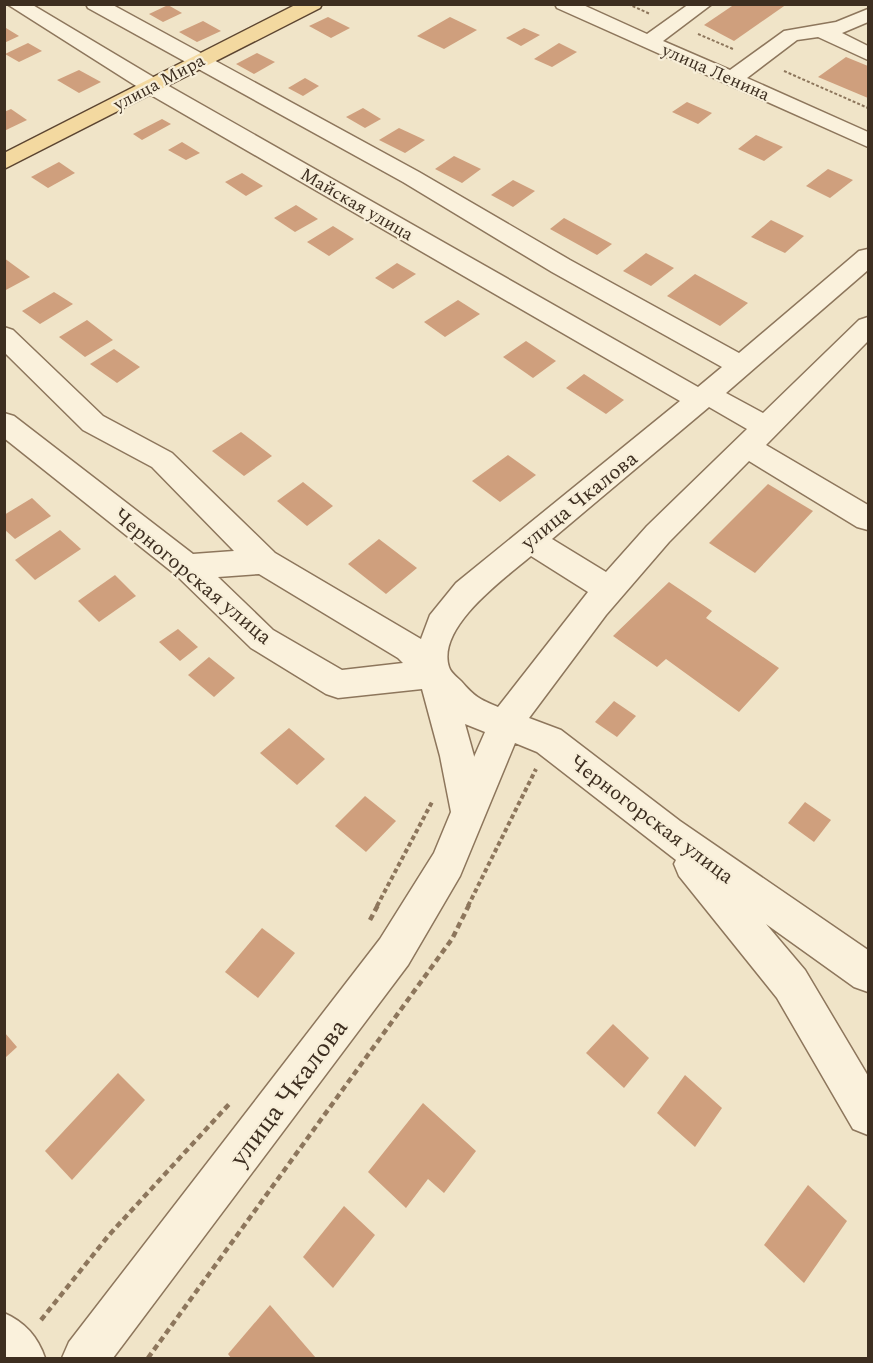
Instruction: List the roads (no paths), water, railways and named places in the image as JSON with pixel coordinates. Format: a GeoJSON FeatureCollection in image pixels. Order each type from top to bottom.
{"type":"FeatureCollection","features":[{"type":"Feature","properties":{"kind":"main road","name":"улица Мира"},"geometry":{"type":"LineString","coordinates":[[4,162],[313,4]]}},
{"type":"Feature","properties":{"kind":"street","name":"Майская улица"},"geometry":{"type":"LineString","coordinates":[[16,4],[152,86],[703,397],[868,519]]}},
{"type":"Feature","properties":{"kind":"street"},"geometry":{"type":"LineString","coordinates":[[95,4],[411,177],[561,266],[741,366]]}},
{"type":"Feature","properties":{"kind":"street","name":"улица Ленина"},"geometry":{"type":"LineString","coordinates":[[564,4],[868,140]]}},
{"type":"Feature","properties":{"kind":"street"},"geometry":{"type":"LineString","coordinates":[[648,42],[703,4]]}},
{"type":"Feature","properties":{"kind":"street"},"geometry":{"type":"LineString","coordinates":[[732,79],[791,35],[841,27],[868,15]]}},
{"type":"Feature","properties":{"kind":"street"},"geometry":{"type":"LineString","coordinates":[[820,30],[868,54]]}},
{"type":"Feature","properties":{"kind":"street","name":"улица Чкалова"},"geometry":{"type":"LineString","coordinates":[[468,810],[457,756],[431,657],[441,624],[466,592],[741,366],[868,257]]}},
{"type":"Feature","properties":{"kind":"street","name":"улица Чкалова"},"geometry":{"type":"LineString","coordinates":[[85,1359],[394,952],[447,864],[506,723],[609,590],[658,534],[868,326]]}},
{"type":"Feature","properties":{"kind":"street","name":"Черногорская улица"},"geometry":{"type":"LineString","coordinates":[[4,336],[93,423],[162,460],[264,562],[409,648],[465,709],[549,741],[667,833],[868,973]]}},
{"type":"Feature","properties":{"kind":"street","name":"Черногорская улица"},"geometry":{"type":"LineString","coordinates":[[4,423],[187,566],[262,639],[338,684],[434,674]]}},
{"type":"Feature","properties":{"kind":"street"},"geometry":{"type":"LineString","coordinates":[[530,540],[609,590]]}},
{"type":"Feature","properties":{"kind":"street"},"geometry":{"type":"LineString","coordinates":[[187,566],[264,562]]}},
{"type":"Feature","properties":{"kind":"street"},"geometry":{"type":"LineString","coordinates":[[667,833],[791,984],[868,1114]]}}]}
